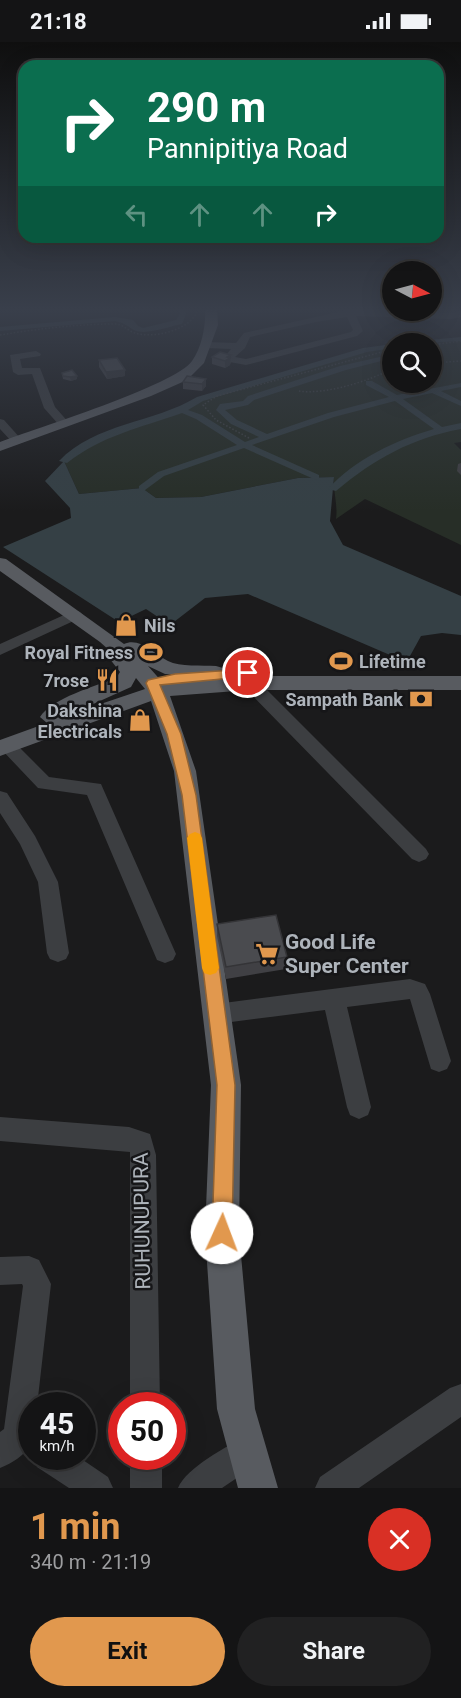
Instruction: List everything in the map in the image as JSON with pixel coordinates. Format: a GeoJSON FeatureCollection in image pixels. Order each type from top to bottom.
{"type":"FeatureCollection","features":[{"type":"Feature","properties":{"kind":"main road"},"geometry":{"type":"LineString","coordinates":[[0,447],[184,375]]}},
{"type":"Feature","properties":{"kind":"main road"},"geometry":{"type":"LineString","coordinates":[[0,563],[96,630],[124,653],[155,687],[179,750]]}},
{"type":"Feature","properties":{"kind":"main road"},"geometry":{"type":"LineString","coordinates":[[96,630],[129,645],[165,668],[253,682],[461,683]]}},
{"type":"Feature","properties":{"kind":"main road"},"geometry":{"type":"LineString","coordinates":[[50,718],[71,704],[117,686],[129,677],[128,665],[96,630]]}},
{"type":"Feature","properties":{"kind":"main road"},"geometry":{"type":"LineString","coordinates":[[2,739],[50,718],[155,687],[461,675]]}},
{"type":"Feature","properties":{"kind":"main road"},"geometry":{"type":"LineString","coordinates":[[253,682],[180,701],[176,713],[179,750],[192,810],[226,1085],[222,1233],[236,1409],[258,1488]]}},
{"type":"Feature","properties":{"kind":"main road"},"geometry":{"type":"LineString","coordinates":[[82,717],[155,687]]}},
{"type":"Feature","properties":{"kind":"main road"},"geometry":{"type":"LineString","coordinates":[[2,739],[82,717],[148,706],[179,750]]}},
{"type":"Feature","properties":{"kind":"street"},"geometry":{"type":"LineString","coordinates":[[38,375],[50,408],[64,424]]}},
{"type":"Feature","properties":{"kind":"street"},"geometry":{"type":"LineString","coordinates":[[0,422],[17,441]]}},
{"type":"Feature","properties":{"kind":"street"},"geometry":{"type":"LineString","coordinates":[[0,650],[75,615]]}},
{"type":"Feature","properties":{"kind":"street"},"geometry":{"type":"LineString","coordinates":[[253,682],[419,854]]}},
{"type":"Feature","properties":{"kind":"street"},"geometry":{"type":"LineString","coordinates":[[2,739],[44,783],[94,789],[165,954]]}},
{"type":"Feature","properties":{"kind":"street"},"geometry":{"type":"LineString","coordinates":[[0,798],[28,841],[48,882],[58,953]]}},
{"type":"Feature","properties":{"kind":"street"},"geometry":{"type":"LineString","coordinates":[[216,1014],[410,989],[417,991],[422,1001],[439,1061]]}},
{"type":"Feature","properties":{"kind":"street"},"geometry":{"type":"LineString","coordinates":[[334,1000],[359,1107]]}},
{"type":"Feature","properties":{"kind":"street","name":"RUHUNUPURA"},"geometry":{"type":"LineString","coordinates":[[0,1129],[129,1139],[141,1143],[143,1155],[145,1392]]}},
{"type":"Feature","properties":{"kind":"street"},"geometry":{"type":"LineString","coordinates":[[0,1271],[29,1270],[38,1284],[16,1445]]}},
{"type":"Feature","properties":{"kind":"street"},"geometry":{"type":"LineString","coordinates":[[331,1488],[461,1399]]}},
{"type":"Feature","properties":{"kind":"street"},"geometry":{"type":"LineString","coordinates":[[194,1488],[248,1452]]}},
{"type":"Feature","properties":{"kind":"street"},"geometry":{"type":"LineString","coordinates":[[69,1470],[97,1488]]}},
{"type":"Feature","properties":{"kind":"street"},"geometry":{"type":"LineString","coordinates":[[146,1470],[146,1488]]}},
{"type":"Feature","properties":{"kind":"path"},"geometry":{"type":"LineString","coordinates":[[249,438],[216,420],[203,405],[217,396],[294,375]]}},
{"type":"Feature","properties":{"kind":"path"},"geometry":{"type":"LineString","coordinates":[[299,391],[311,393],[380,375]]}},
{"type":"Feature","properties":{"kind":"shaded area"},"geometry":{"type":"Polygon","coordinates":[[[280,375],[382,375],[382,393],[442,393],[442,375],[461,375],[461,442],[454,443],[461,450],[461,545],[365,499],[336,519],[334,477],[298,478],[201,497],[156,498],[142,488],[79,494],[64,461],[86,444],[108,434],[155,421],[182,410],[200,399],[280,375]]]}},
{"type":"Feature","properties":{"kind":"shaded area"},"geometry":{"type":"Polygon","coordinates":[[[64,461],[79,494],[142,488],[156,498],[201,497],[298,478],[334,477],[330,521],[343,545],[461,596],[461,635],[442,633],[421,636],[410,656],[390,655],[248,594],[205,598],[170,625],[146,609],[119,622],[3,547],[71,518],[70,508],[45,481],[64,461]]]}},
{"type":"Feature","properties":{"kind":"building"},"geometry":{"type":"Polygon","coordinates":[[[187,376],[206,379],[202,384],[183,382],[187,376]]]}},
{"type":"Feature","properties":{"kind":"building"},"geometry":{"type":"Polygon","coordinates":[[[276,915],[287,957],[226,967],[217,924],[276,915]]]}},
{"type":"Feature","properties":{"kind":"waterway"},"geometry":{"type":"LineString","coordinates":[[182,410],[200,399],[280,375]]}},
{"type":"Feature","properties":{"kind":"waterway"},"geometry":{"type":"LineString","coordinates":[[266,437],[234,422],[220,410],[223,406],[245,403],[251,398],[320,375]]}},
{"type":"Feature","properties":{"kind":"waterway"},"geometry":{"type":"LineString","coordinates":[[369,383],[396,398]]}},
{"type":"Feature","properties":{"kind":"waterway"},"geometry":{"type":"LineString","coordinates":[[442,389],[461,385]]}},
{"type":"Feature","properties":{"kind":"waterway"},"geometry":{"type":"LineString","coordinates":[[396,398],[421,393]]}},
{"type":"Feature","properties":{"kind":"waterway"},"geometry":{"type":"LineString","coordinates":[[438,393],[461,404]]}},
{"type":"Feature","properties":{"kind":"waterway"},"geometry":{"type":"LineString","coordinates":[[244,445],[331,415],[396,398]]}},
{"type":"Feature","properties":{"kind":"waterway"},"geometry":{"type":"LineString","coordinates":[[396,398],[440,430]]}},
{"type":"Feature","properties":{"kind":"waterway"},"geometry":{"type":"LineString","coordinates":[[64,461],[98,438],[182,410]]}},
{"type":"Feature","properties":{"kind":"waterway"},"geometry":{"type":"LineString","coordinates":[[182,410],[199,417],[244,445]]}},
{"type":"Feature","properties":{"kind":"waterway"},"geometry":{"type":"LineString","coordinates":[[333,489],[362,466],[392,448],[424,435],[461,426]]}},
{"type":"Feature","properties":{"kind":"waterway"},"geometry":{"type":"LineString","coordinates":[[142,488],[161,474],[244,445]]}},
{"type":"Feature","properties":{"kind":"waterway"},"geometry":{"type":"LineString","coordinates":[[244,445],[316,477]]}},
{"type":"Feature","properties":{"kind":"slow traffic"},"geometry":{"type":"LineString","coordinates":[[195,838],[210,968]]}},
{"type":"Feature","properties":{"kind":"place","name":"Nils"},"geometry":{"type":"Point","coordinates":[126,625]}},
{"type":"Feature","properties":{"kind":"place","name":"Royal Fitness"},"geometry":{"type":"Point","coordinates":[151,652]}},
{"type":"Feature","properties":{"kind":"place","name":"Lifetime"},"geometry":{"type":"Point","coordinates":[341,661]}},
{"type":"Feature","properties":{"kind":"place","name":"7rose"},"geometry":{"type":"Point","coordinates":[107,680]}},
{"type":"Feature","properties":{"kind":"place","name":"Sampath Bank"},"geometry":{"type":"Point","coordinates":[421,699]}},
{"type":"Feature","properties":{"kind":"place","name":"Dakshina Electricals"},"geometry":{"type":"Point","coordinates":[140,720]}},
{"type":"Feature","properties":{"kind":"place","name":"Good Life Super Center"},"geometry":{"type":"Point","coordinates":[267,954]}},
{"type":"Feature","properties":{"kind":"route"},"geometry":{"type":"LineString","coordinates":[[222,1233],[226,1085],[192,810],[185,771],[174,734],[153,683],[175,678],[248,673]]}}]}
